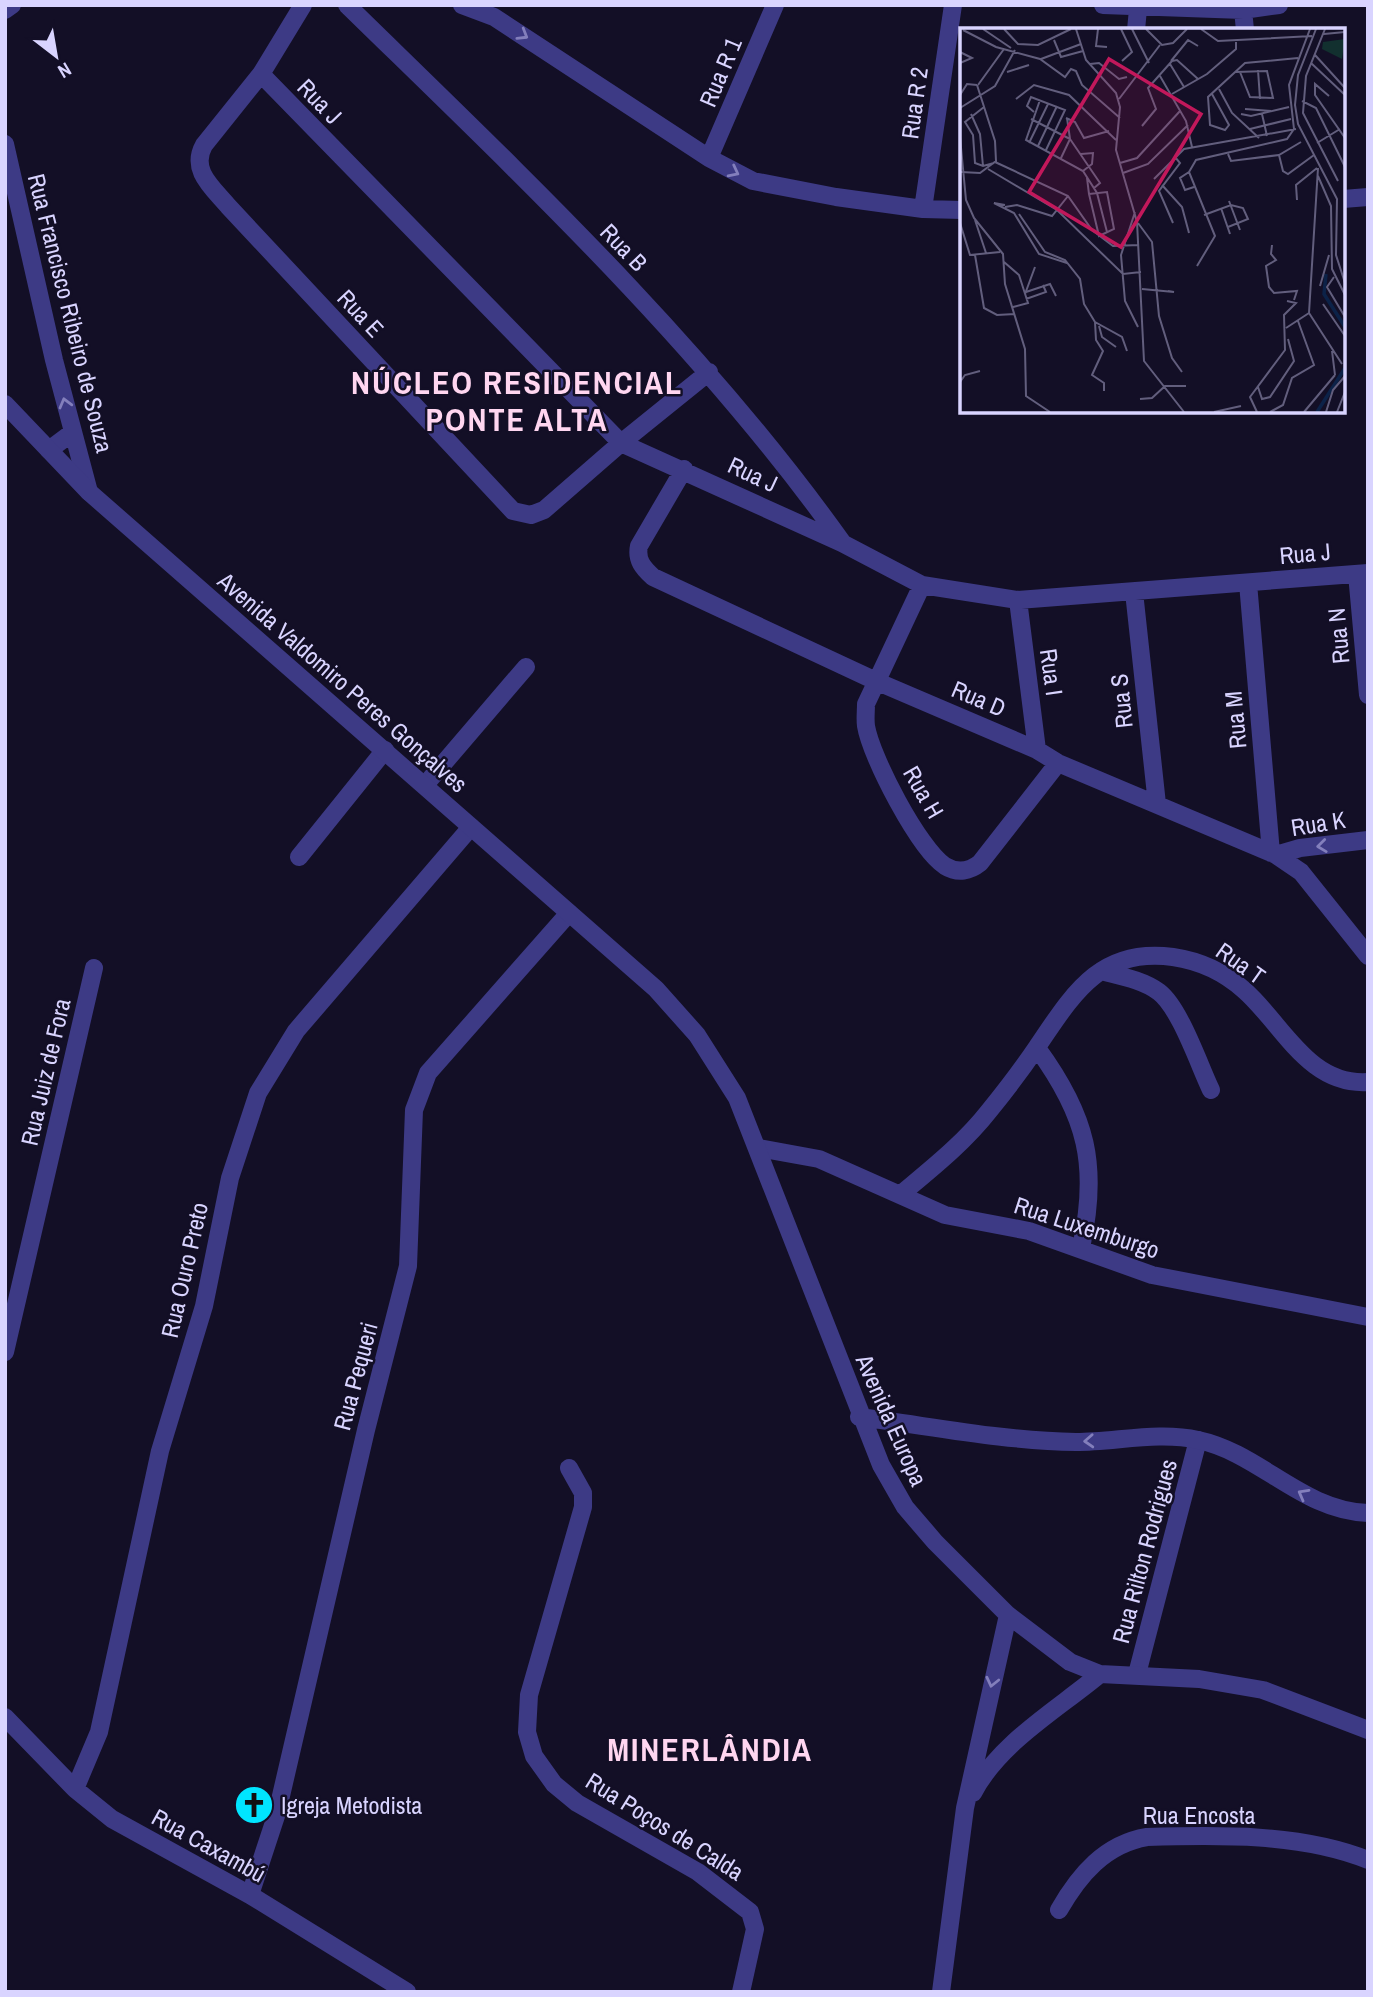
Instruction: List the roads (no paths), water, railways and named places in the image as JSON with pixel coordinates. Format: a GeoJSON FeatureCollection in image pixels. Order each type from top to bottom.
{"type":"FeatureCollection","features":[{"type":"Feature","properties":{"kind":"street"},"geometry":{"type":"LineString","coordinates":[[5,10],[12,5]]}},
{"type":"Feature","properties":{"kind":"street","name":"Rua E"},"geometry":{"type":"LineString","coordinates":[[303,5],[261,74],[204,145],[199,155],[200,172],[228,206],[513,510],[524,515],[544,510],[709,372]]}},
{"type":"Feature","properties":{"kind":"street","name":"Rua B"},"geometry":{"type":"LineString","coordinates":[[347,5],[530,186],[709,372],[787,466],[842,543]]}},
{"type":"Feature","properties":{"kind":"street"},"geometry":{"type":"LineString","coordinates":[[461,5],[494,17],[558,56],[734,172],[764,183],[923,209],[960,210]]}},
{"type":"Feature","properties":{"kind":"street","name":"Rua R 1"},"geometry":{"type":"LineString","coordinates":[[709,158],[775,5]]}},
{"type":"Feature","properties":{"kind":"street","name":"Rua R 2"},"geometry":{"type":"LineString","coordinates":[[923,209],[953,5]]}},
{"type":"Feature","properties":{"kind":"street"},"geometry":{"type":"LineString","coordinates":[[1103,5],[1138,9],[1243,10],[1279,5]]}},
{"type":"Feature","properties":{"kind":"street"},"geometry":{"type":"LineString","coordinates":[[1136,28],[1138,9]]}},
{"type":"Feature","properties":{"kind":"street"},"geometry":{"type":"LineString","coordinates":[[1243,10],[1245,28]]}},
{"type":"Feature","properties":{"kind":"street","name":"Rua J"},"geometry":{"type":"LineString","coordinates":[[261,74],[621,443],[684,469],[842,543],[922,585],[1018,600],[1363,573]]}},
{"type":"Feature","properties":{"kind":"street","name":"Rua Francisco Ribeiro de Souza"},"geometry":{"type":"LineString","coordinates":[[5,144],[89,492]]}},
{"type":"Feature","properties":{"kind":"street"},"geometry":{"type":"LineString","coordinates":[[1345,199],[1368,197]]}},
{"type":"Feature","properties":{"kind":"street","name":"Avenida Valdomiro Peres Gonçalves"},"geometry":{"type":"LineString","coordinates":[[5,404],[89,492],[656,989]]}},
{"type":"Feature","properties":{"kind":"street"},"geometry":{"type":"LineString","coordinates":[[48,450],[73,432]]}},
{"type":"Feature","properties":{"kind":"street","name":"Rua D"},"geometry":{"type":"LineString","coordinates":[[684,469],[643,537],[638,553],[641,565],[666,583],[878,682],[1037,750],[1058,763],[1274,854],[1301,872],[1368,956]]}},
{"type":"Feature","properties":{"kind":"street","name":"Rua N"},"geometry":{"type":"LineString","coordinates":[[1363,573],[1368,695]]}},
{"type":"Feature","properties":{"kind":"street","name":"Rua M"},"geometry":{"type":"LineString","coordinates":[[1248,583],[1274,854]]}},
{"type":"Feature","properties":{"kind":"street","name":"Rua H"},"geometry":{"type":"LineString","coordinates":[[922,585],[866,704],[866,724],[872,745],[908,819],[935,857],[946,866],[965,871],[980,863],[1058,763]]}},
{"type":"Feature","properties":{"kind":"street","name":"Rua S"},"geometry":{"type":"LineString","coordinates":[[1134,592],[1157,804]]}},
{"type":"Feature","properties":{"kind":"street","name":"Rua I"},"geometry":{"type":"LineString","coordinates":[[1018,600],[1037,750]]}},
{"type":"Feature","properties":{"kind":"street"},"geometry":{"type":"LineString","coordinates":[[425,786],[526,667]]}},
{"type":"Feature","properties":{"kind":"street"},"geometry":{"type":"LineString","coordinates":[[299,857],[385,750]]}},
{"type":"Feature","properties":{"kind":"street","name":"Rua Ouro Preto"},"geometry":{"type":"LineString","coordinates":[[75,1789],[99,1732],[160,1451],[204,1306],[230,1178],[258,1093],[296,1031],[471,827]]}},
{"type":"Feature","properties":{"kind":"street","name":"Rua K"},"geometry":{"type":"LineString","coordinates":[[1274,854],[1300,848],[1368,840]]}},
{"type":"Feature","properties":{"kind":"street","name":"Rua Pequeri"},"geometry":{"type":"LineString","coordinates":[[250,1895],[276,1813],[363,1441],[408,1266],[414,1110],[420,1089],[439,1058],[569,913]]}},
{"type":"Feature","properties":{"kind":"street","name":"Rua T"},"geometry":{"type":"LineString","coordinates":[[901,1195],[979,1123],[1083,983],[1127,959],[1153,955],[1196,961],[1244,990],[1280,1035],[1306,1060],[1331,1074],[1368,1082]]}},
{"type":"Feature","properties":{"kind":"street","name":"Rua Juiz de Fora"},"geometry":{"type":"LineString","coordinates":[[5,1352],[94,968]]}},
{"type":"Feature","properties":{"kind":"street"},"geometry":{"type":"LineString","coordinates":[[1101,971],[1146,984],[1161,993],[1172,1009],[1211,1090]]}},
{"type":"Feature","properties":{"kind":"street","name":"Avenida Europa"},"geometry":{"type":"LineString","coordinates":[[656,989],[715,1060],[758,1148],[859,1417],[880,1465],[905,1507],[935,1542],[1008,1615],[1050,1650],[1100,1674],[1199,1679],[1263,1690],[1368,1730]]}},
{"type":"Feature","properties":{"kind":"street"},"geometry":{"type":"LineString","coordinates":[[1037,1048],[1056,1074],[1075,1111],[1087,1154],[1091,1189],[1081,1248]]}},
{"type":"Feature","properties":{"kind":"street","name":"Rua Luxemburgo"},"geometry":{"type":"LineString","coordinates":[[758,1148],[819,1159],[946,1214],[1009,1226],[1081,1248],[1152,1275],[1368,1317]]}},
{"type":"Feature","properties":{"kind":"street"},"geometry":{"type":"LineString","coordinates":[[859,1417],[1076,1442],[1152,1437],[1198,1440],[1228,1451],[1326,1506],[1368,1513]]}},
{"type":"Feature","properties":{"kind":"street","name":"Rua Rilton Rodrigues"},"geometry":{"type":"LineString","coordinates":[[1137,1674],[1198,1440]]}},
{"type":"Feature","properties":{"kind":"street","name":"Rua Poços de Calda"},"geometry":{"type":"LineString","coordinates":[[569,1468],[583,1493],[583,1507],[529,1695],[527,1732],[534,1756],[554,1784],[577,1803],[698,1872],[750,1912],[755,1929],[752,1956],[741,1992]]}},
{"type":"Feature","properties":{"kind":"street"},"geometry":{"type":"LineString","coordinates":[[941,1992],[965,1808],[1008,1615]]}},
{"type":"Feature","properties":{"kind":"street"},"geometry":{"type":"LineString","coordinates":[[965,1808],[982,1777],[1014,1744],[1100,1674]]}},
{"type":"Feature","properties":{"kind":"street","name":"Rua Caxambú"},"geometry":{"type":"LineString","coordinates":[[5,1717],[75,1789],[112,1819],[250,1895],[407,1992]]}},
{"type":"Feature","properties":{"kind":"street"},"geometry":{"type":"LineString","coordinates":[[982,1728],[993,1740],[1014,1744]]}},
{"type":"Feature","properties":{"kind":"street","name":"Rua Encosta"},"geometry":{"type":"LineString","coordinates":[[1059,1910],[1071,1889],[1110,1850],[1130,1840],[1147,1837],[1299,1843],[1335,1849],[1368,1860]]}},
{"type":"Feature","properties":{"kind":"place","name":"Igreja Metodista"},"geometry":{"type":"Point","coordinates":[254,1805]}},
{"type":"Feature","properties":{"kind":"district","name":"NÚCLEO RESIDENCIAL PONTE ALTA"},"geometry":{"type":"Point","coordinates":[517,400]}},
{"type":"Feature","properties":{"kind":"district","name":"MINERLÂNDIA"},"geometry":{"type":"Point","coordinates":[710,1749]}}]}
